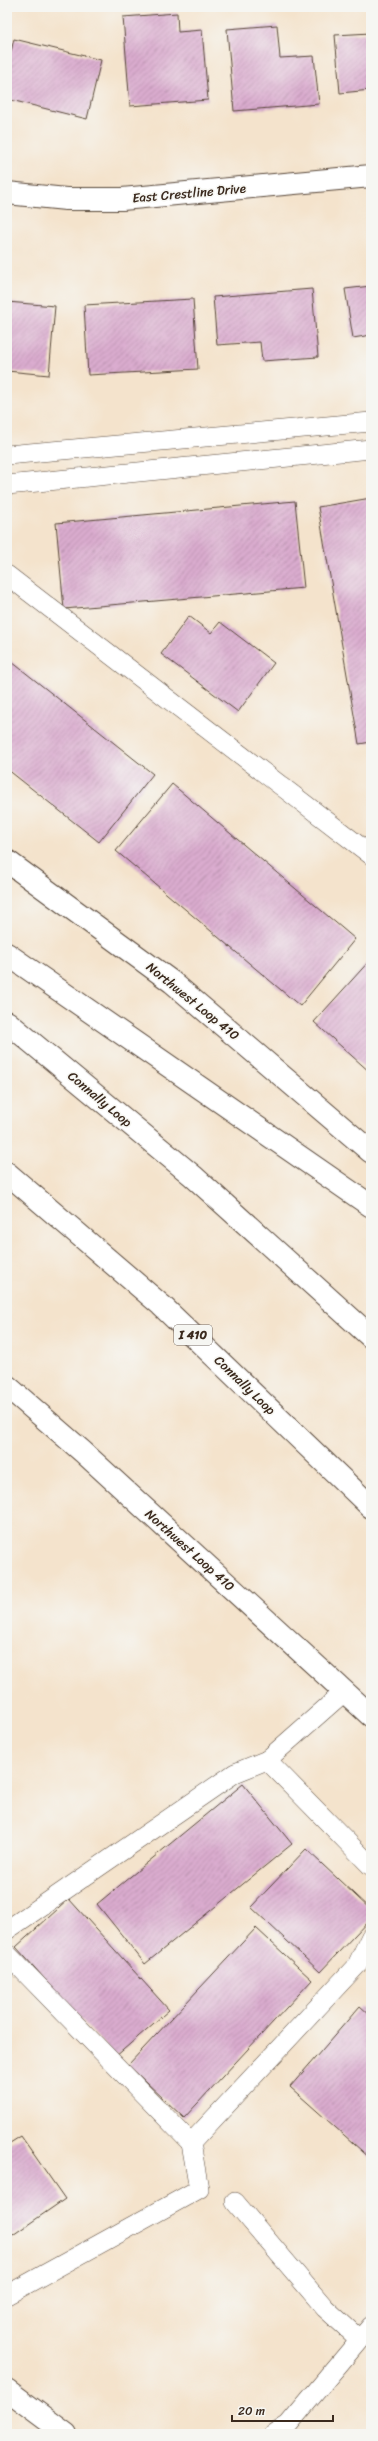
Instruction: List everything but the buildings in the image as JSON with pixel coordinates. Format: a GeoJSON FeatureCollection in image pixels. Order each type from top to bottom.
{"type":"FeatureCollection","features":[{"type":"Feature","properties":{"kind":"main road","name":"East Crestline Drive"},"geometry":{"type":"LineString","coordinates":[[7,194],[66,199],[122,199],[371,176]]}},
{"type":"Feature","properties":{"kind":"main road","name":"Northwest Loop 410"},"geometry":{"type":"LineString","coordinates":[[7,861],[172,982],[371,1152]]}},
{"type":"Feature","properties":{"kind":"main road"},"geometry":{"type":"LineString","coordinates":[[7,954],[371,1206]]}},
{"type":"Feature","properties":{"kind":"main road","name":"Connally Loop"},"geometry":{"type":"LineString","coordinates":[[7,1022],[192,1176],[371,1337]]}},
{"type":"Feature","properties":{"kind":"main road","name":"Connally Loop"},"geometry":{"type":"LineString","coordinates":[[7,1173],[161,1304],[371,1507]]}},
{"type":"Feature","properties":{"kind":"main road","name":"Northwest Loop 410"},"geometry":{"type":"LineString","coordinates":[[7,1386],[83,1452],[371,1716]]}},
{"type":"Feature","properties":{"kind":"main road"},"geometry":{"type":"LineString","coordinates":[[7,2390],[65,2434]]}},
{"type":"Feature","properties":{"kind":"lane"},"geometry":{"type":"LineString","coordinates":[[7,454],[371,422]]}},
{"type":"Feature","properties":{"kind":"lane"},"geometry":{"type":"LineString","coordinates":[[7,485],[371,449]]}},
{"type":"Feature","properties":{"kind":"lane"},"geometry":{"type":"LineString","coordinates":[[7,575],[371,855]]}},
{"type":"Feature","properties":{"kind":"lane"},"geometry":{"type":"LineString","coordinates":[[7,1930],[235,1773],[267,1760],[344,1692]]}},
{"type":"Feature","properties":{"kind":"lane"},"geometry":{"type":"LineString","coordinates":[[267,1760],[371,1866]]}},
{"type":"Feature","properties":{"kind":"lane"},"geometry":{"type":"LineString","coordinates":[[191,2143],[357,1965],[371,1936]]}},
{"type":"Feature","properties":{"kind":"lane"},"geometry":{"type":"LineString","coordinates":[[7,1954],[191,2143],[199,2189],[7,2295]]}},
{"type":"Feature","properties":{"kind":"lane"},"geometry":{"type":"LineString","coordinates":[[235,2202],[325,2308],[365,2333],[288,2425],[274,2434]]}}]}
